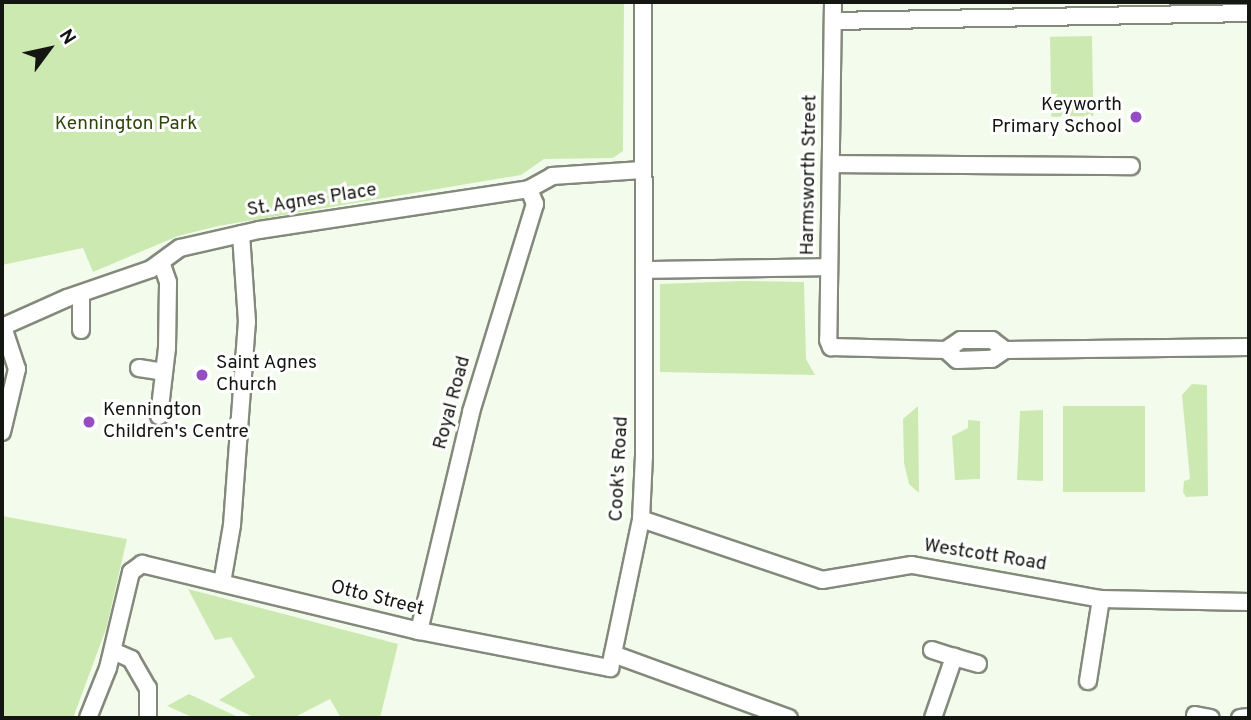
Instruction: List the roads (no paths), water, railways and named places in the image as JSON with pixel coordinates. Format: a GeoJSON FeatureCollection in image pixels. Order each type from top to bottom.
{"type":"FeatureCollection","features":[{"type":"Feature","properties":{"kind":"street","name":"Cook's Road"},"geometry":{"type":"LineString","coordinates":[[611,661],[641,519],[643,2]]}},
{"type":"Feature","properties":{"kind":"street","name":"Harmsworth Street"},"geometry":{"type":"LineString","coordinates":[[833,2],[829,268],[831,347],[946,350],[955,340],[983,339],[1004,350],[1249,347]]}},
{"type":"Feature","properties":{"kind":"street"},"geometry":{"type":"LineString","coordinates":[[833,21],[1161,9],[1249,13]]}},
{"type":"Feature","properties":{"kind":"street"},"geometry":{"type":"LineString","coordinates":[[832,164],[1131,166]]}},
{"type":"Feature","properties":{"kind":"street","name":"St. Agnes Place"},"geometry":{"type":"LineString","coordinates":[[2,432],[16,369],[2,327],[161,262],[180,248],[241,234],[529,189],[552,176],[642,170]]}},
{"type":"Feature","properties":{"kind":"street","name":"Royal Road"},"geometry":{"type":"LineString","coordinates":[[419,631],[471,412],[535,204],[529,189]]}},
{"type":"Feature","properties":{"kind":"street"},"geometry":{"type":"LineString","coordinates":[[222,583],[232,525],[247,322],[241,234]]}},
{"type":"Feature","properties":{"kind":"street"},"geometry":{"type":"LineString","coordinates":[[159,416],[164,372],[167,282],[161,262]]}},
{"type":"Feature","properties":{"kind":"street"},"geometry":{"type":"LineString","coordinates":[[644,270],[829,268]]}},
{"type":"Feature","properties":{"kind":"street"},"geometry":{"type":"LineString","coordinates":[[81,293],[81,330]]}},
{"type":"Feature","properties":{"kind":"street"},"geometry":{"type":"LineString","coordinates":[[139,368],[164,372]]}},
{"type":"Feature","properties":{"kind":"street","name":"Westcott Road"},"geometry":{"type":"LineString","coordinates":[[641,519],[822,580],[912,565],[1101,599],[1249,603]]}},
{"type":"Feature","properties":{"kind":"street","name":"Otto Street"},"geometry":{"type":"LineString","coordinates":[[113,651],[136,565],[419,631],[611,661],[789,718]]}},
{"type":"Feature","properties":{"kind":"street"},"geometry":{"type":"LineString","coordinates":[[1088,681],[1101,599]]}},
{"type":"Feature","properties":{"kind":"street"},"geometry":{"type":"LineString","coordinates":[[932,650],[978,664]]}},
{"type":"Feature","properties":{"kind":"street"},"geometry":{"type":"LineString","coordinates":[[88,718],[113,651],[131,659],[148,688],[148,718]]}},
{"type":"Feature","properties":{"kind":"street"},"geometry":{"type":"LineString","coordinates":[[933,718],[954,657]]}},
{"type":"Feature","properties":{"kind":"street"},"geometry":{"type":"LineString","coordinates":[[1240,718],[1249,717]]}},
{"type":"Feature","properties":{"kind":"place","name":"Keyworth Primary School"},"geometry":{"type":"Point","coordinates":[1136,117]}},
{"type":"Feature","properties":{"kind":"place","name":"Saint Agnes Church"},"geometry":{"type":"Point","coordinates":[202,375]}},
{"type":"Feature","properties":{"kind":"place","name":"Kennington Children's Centre"},"geometry":{"type":"Point","coordinates":[89,422]}},
{"type":"Feature","properties":{"kind":"park label","name":"Kennington Park"},"geometry":{"type":"Point","coordinates":[126,125]}}]}
